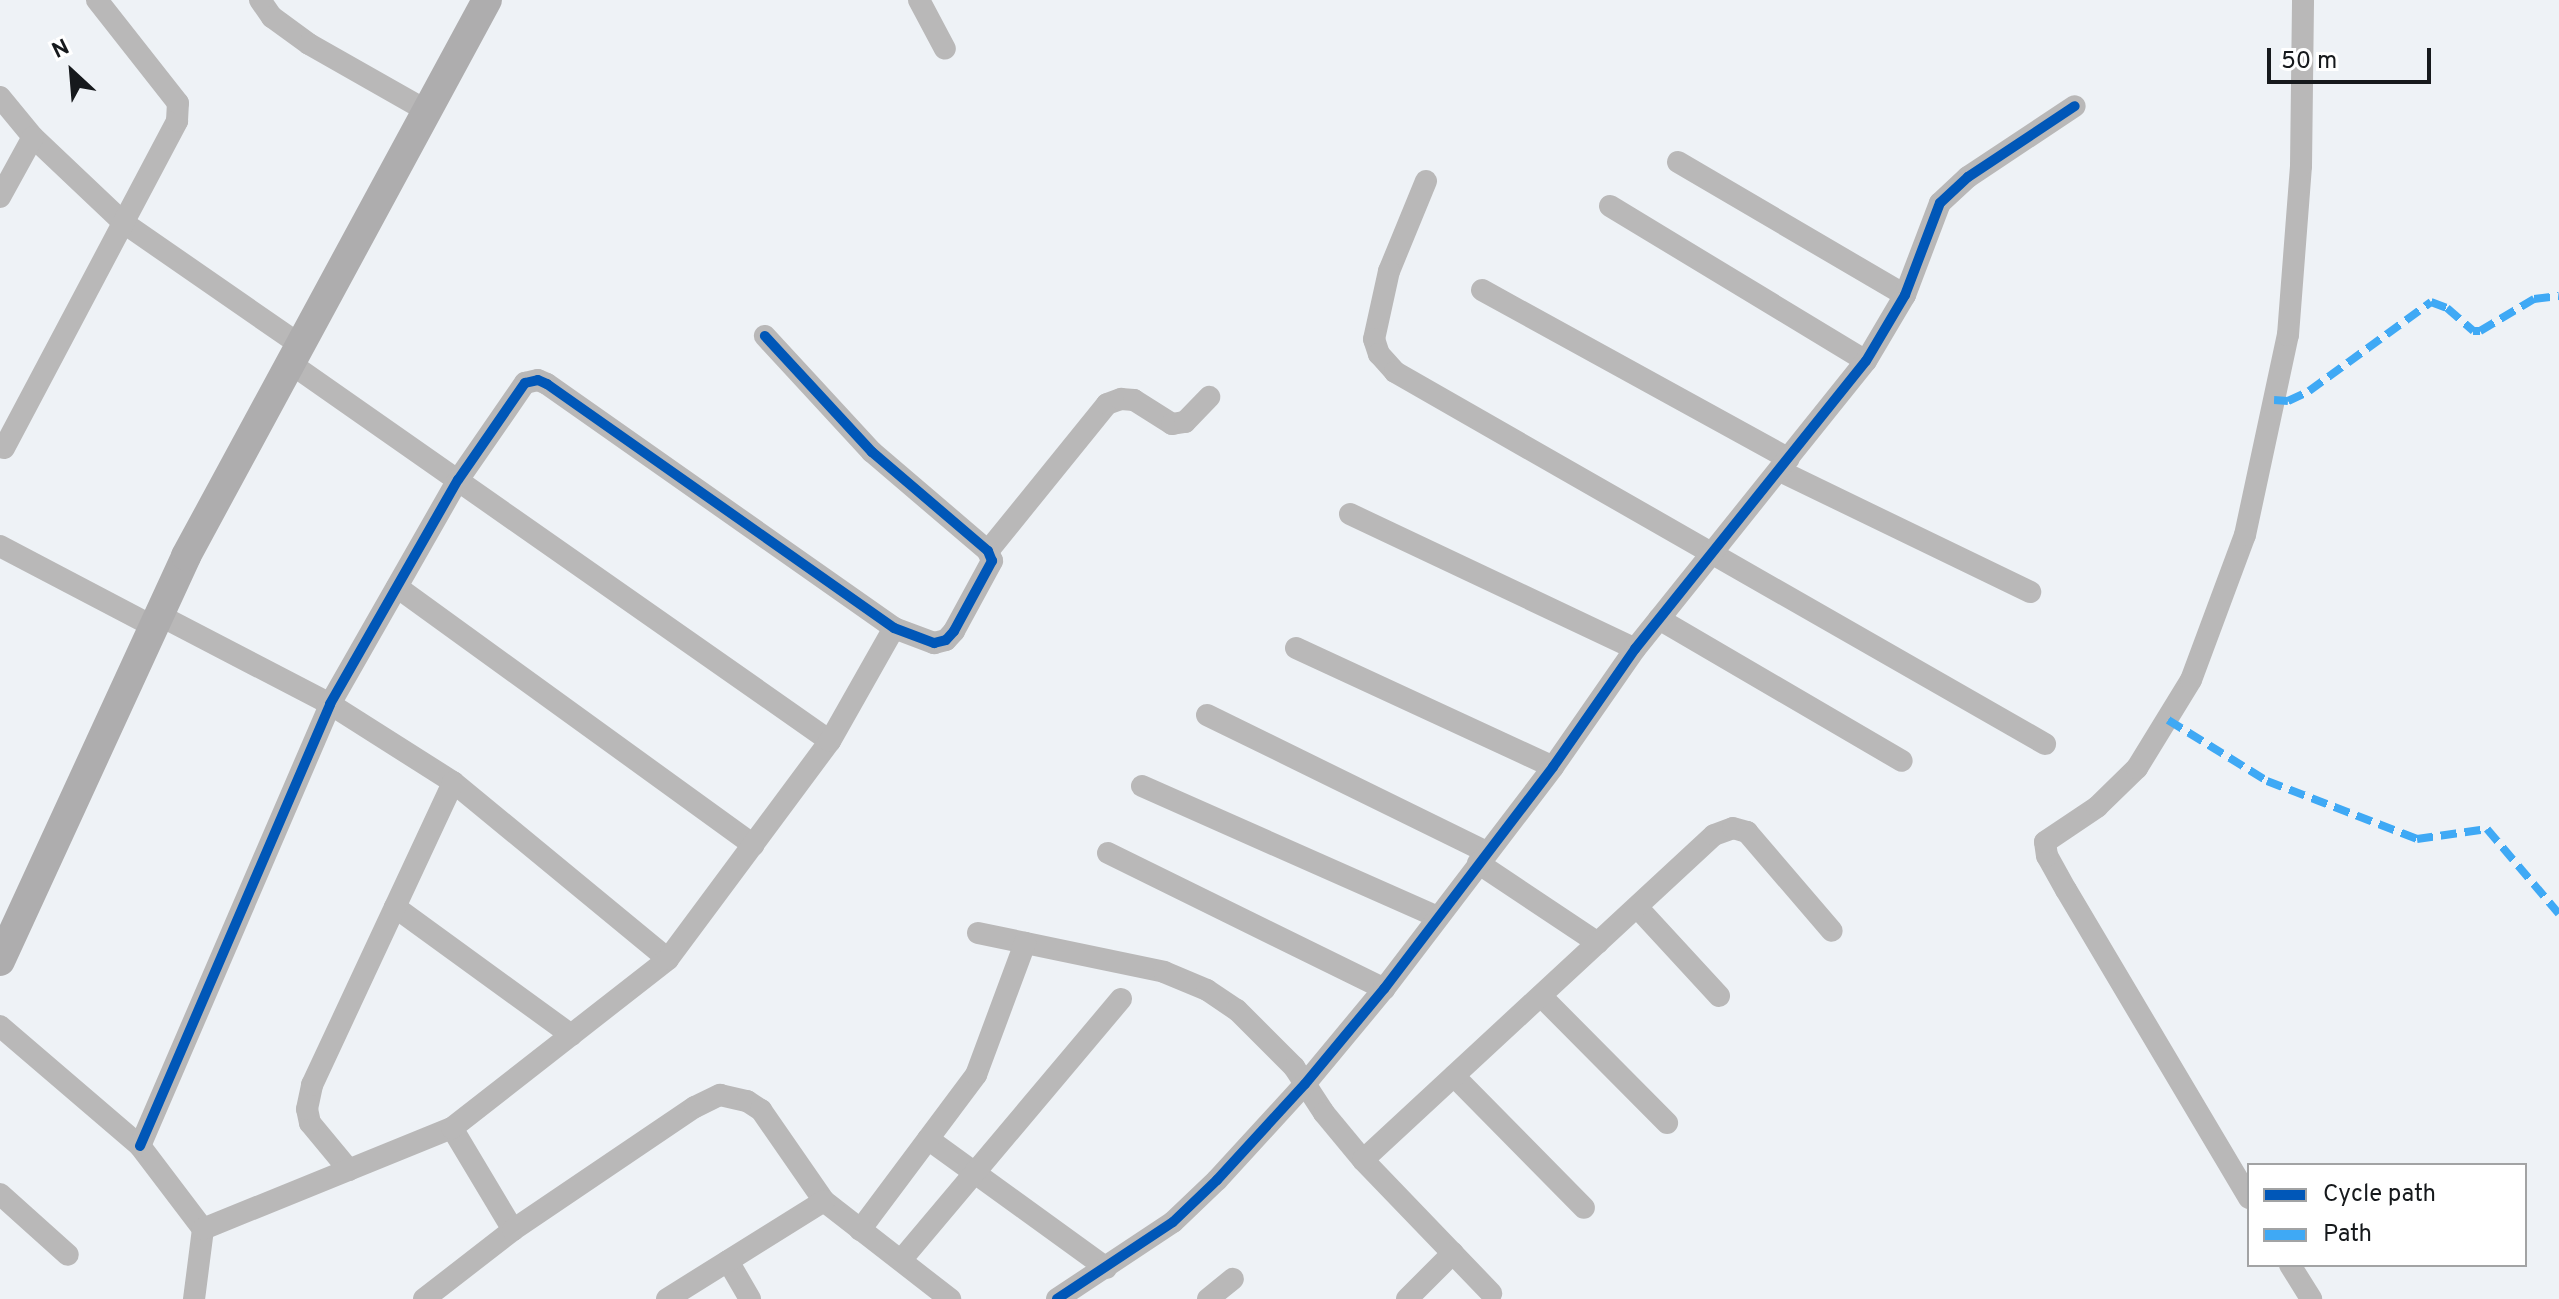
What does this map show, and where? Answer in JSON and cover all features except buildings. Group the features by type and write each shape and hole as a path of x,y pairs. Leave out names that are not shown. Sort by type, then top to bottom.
{"main road":[{"path":"0,961 201,529 487,0"}],"street":[{"path":"4,448 177,121 178,103 97,0"},
{"path":"260,0 272,17 309,44 427,111"},
{"path":"919,0 945,49"},
{"path":"2247,1195 2066,890 2047,856 2045,842 2097,807 2137,768 2191,680 2245,535 2288,335 2301,166 2303,0"},
{"path":"0,97 33,137 124,223 458,480 830,741"},
{"path":"1057,1299 1173,1222 1217,1180 1305,1084 1384,989 1436,916 1553,767 1635,649 1866,361 1905,295 1940,203 1968,177 2075,106"},
{"path":"0,197 33,137"},
{"path":"1678,162 1905,295"},
{"path":"1426,181 1389,271 1374,339 1379,354 1395,372 1713,551 2045,744"},
{"path":"1610,206 1866,361"},
{"path":"1482,290 1784,465 2030,592"},
{"path":"140,1146 330,704 458,480 518,389 538,380 894,628 934,643 946,640 992,561 988,551 872,452 765,336"},
{"path":"988,551 1107,404 1121,399 1134,400 1172,424 1185,422 1209,397"},
{"path":"1350,514 1635,649"},
{"path":"0,546 330,704 453,782 668,959"},
{"path":"397,587 753,845"},
{"path":"1659,619 1902,761"},
{"path":"203,1229 452,1128 668,959 830,741 894,628"},
{"path":"1296,648 1553,767"},
{"path":"1207,715 1483,857 1598,943"},
{"path":"349,1170 317,1136 307,1109 312,1085 453,782"},
{"path":"1142,786 1436,916"},
{"path":"1363,1160 1714,835 1733,828 1747,832 1832,931"},
{"path":"1108,853 1384,989"},
{"path":"395,907 571,1035"},
{"path":"1637,907 1719,996"},
{"path":"978,933 1164,972 1207,990 1237,1010 1271,1041 1363,1160 1491,1293"},
{"path":"860,1230 976,1075 1025,943"},
{"path":"1541,996 1667,1123"},
{"path":"902,1259 1121,999"},
{"path":"0,1026 140,1146 203,1229 194,1299"},
{"path":"1454,1076 1584,1208"},
{"path":"424,1299 513,1230 695,1107 720,1095 747,1101 761,1110 824,1201 950,1299"},
{"path":"452,1128 513,1230"},
{"path":"928,1139 1106,1268"},
{"path":"0,1194 68,1255"},
{"path":"667,1299 824,1201"},
{"path":"1407,1299 1453,1253"},
{"path":"728,1261 750,1299"},
{"path":"2291,1267 2311,1299"},
{"path":"1208,1299 1233,1279"}],"marked path":[{"path":"2274,400 2288,401 2309,391 2431,302 2447,308 2473,331 2480,331 2534,299 2559,296"},
{"path":"2168,720 2267,781 2417,839 2487,829 2559,914"}],"cycle path":[{"path":"1057,1299 1173,1222 1217,1180 1305,1084 1384,989 1553,767 1635,649 1866,361 1905,295 1940,203 1968,177 2075,106"},
{"path":"140,1146 330,704 458,480 525,383 538,380 547,384 894,628 934,643 946,640 954,631 992,561 988,551 872,452 765,336"}]}
